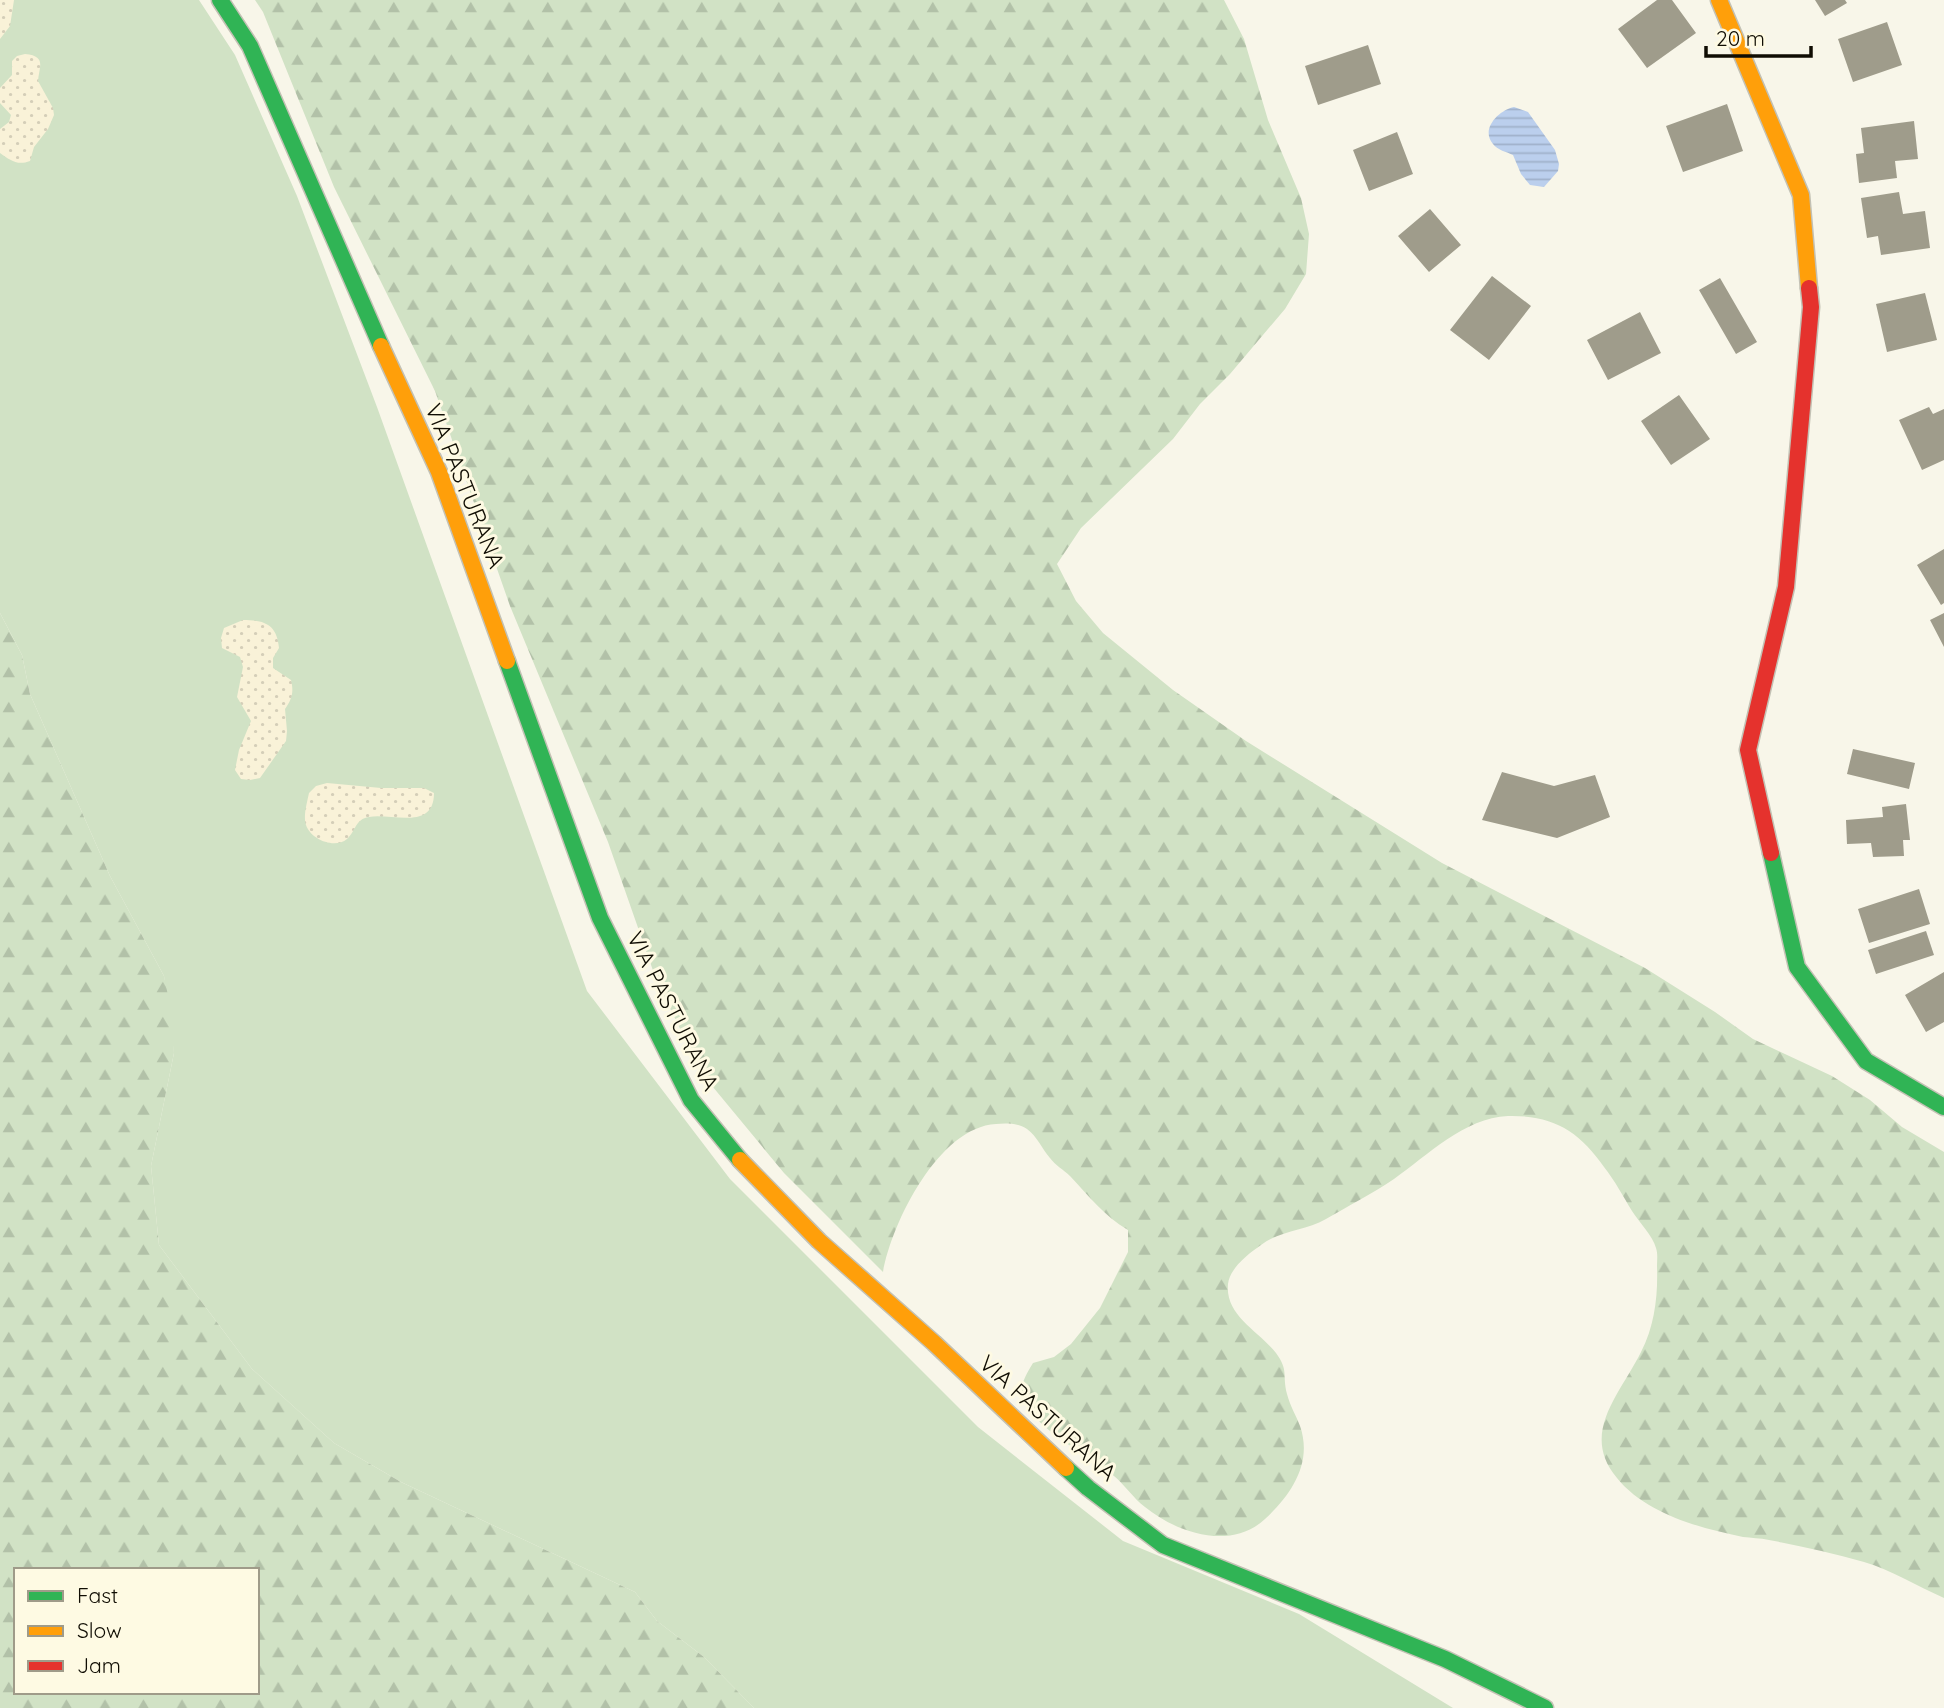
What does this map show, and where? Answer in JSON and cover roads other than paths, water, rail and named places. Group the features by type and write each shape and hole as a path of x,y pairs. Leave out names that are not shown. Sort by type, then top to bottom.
{"street":[{"name":"VIA PASTURANA","path":"220,0 250,46 343,262 439,472 600,918 691,1100 742,1162 819,1241 934,1343 1088,1488 1163,1545 1445,1659 1545,1708"},
{"path":"1719,0 1801,195 1811,307 1786,587 1748,750 1797,967 1866,1061 1944,1107"}],"water":[{"path":"1514,107 1528,112 1555,150 1558,171 1544,187 1530,185 1521,174 1513,155 1497,148 1490,138 1493,121"}]}
